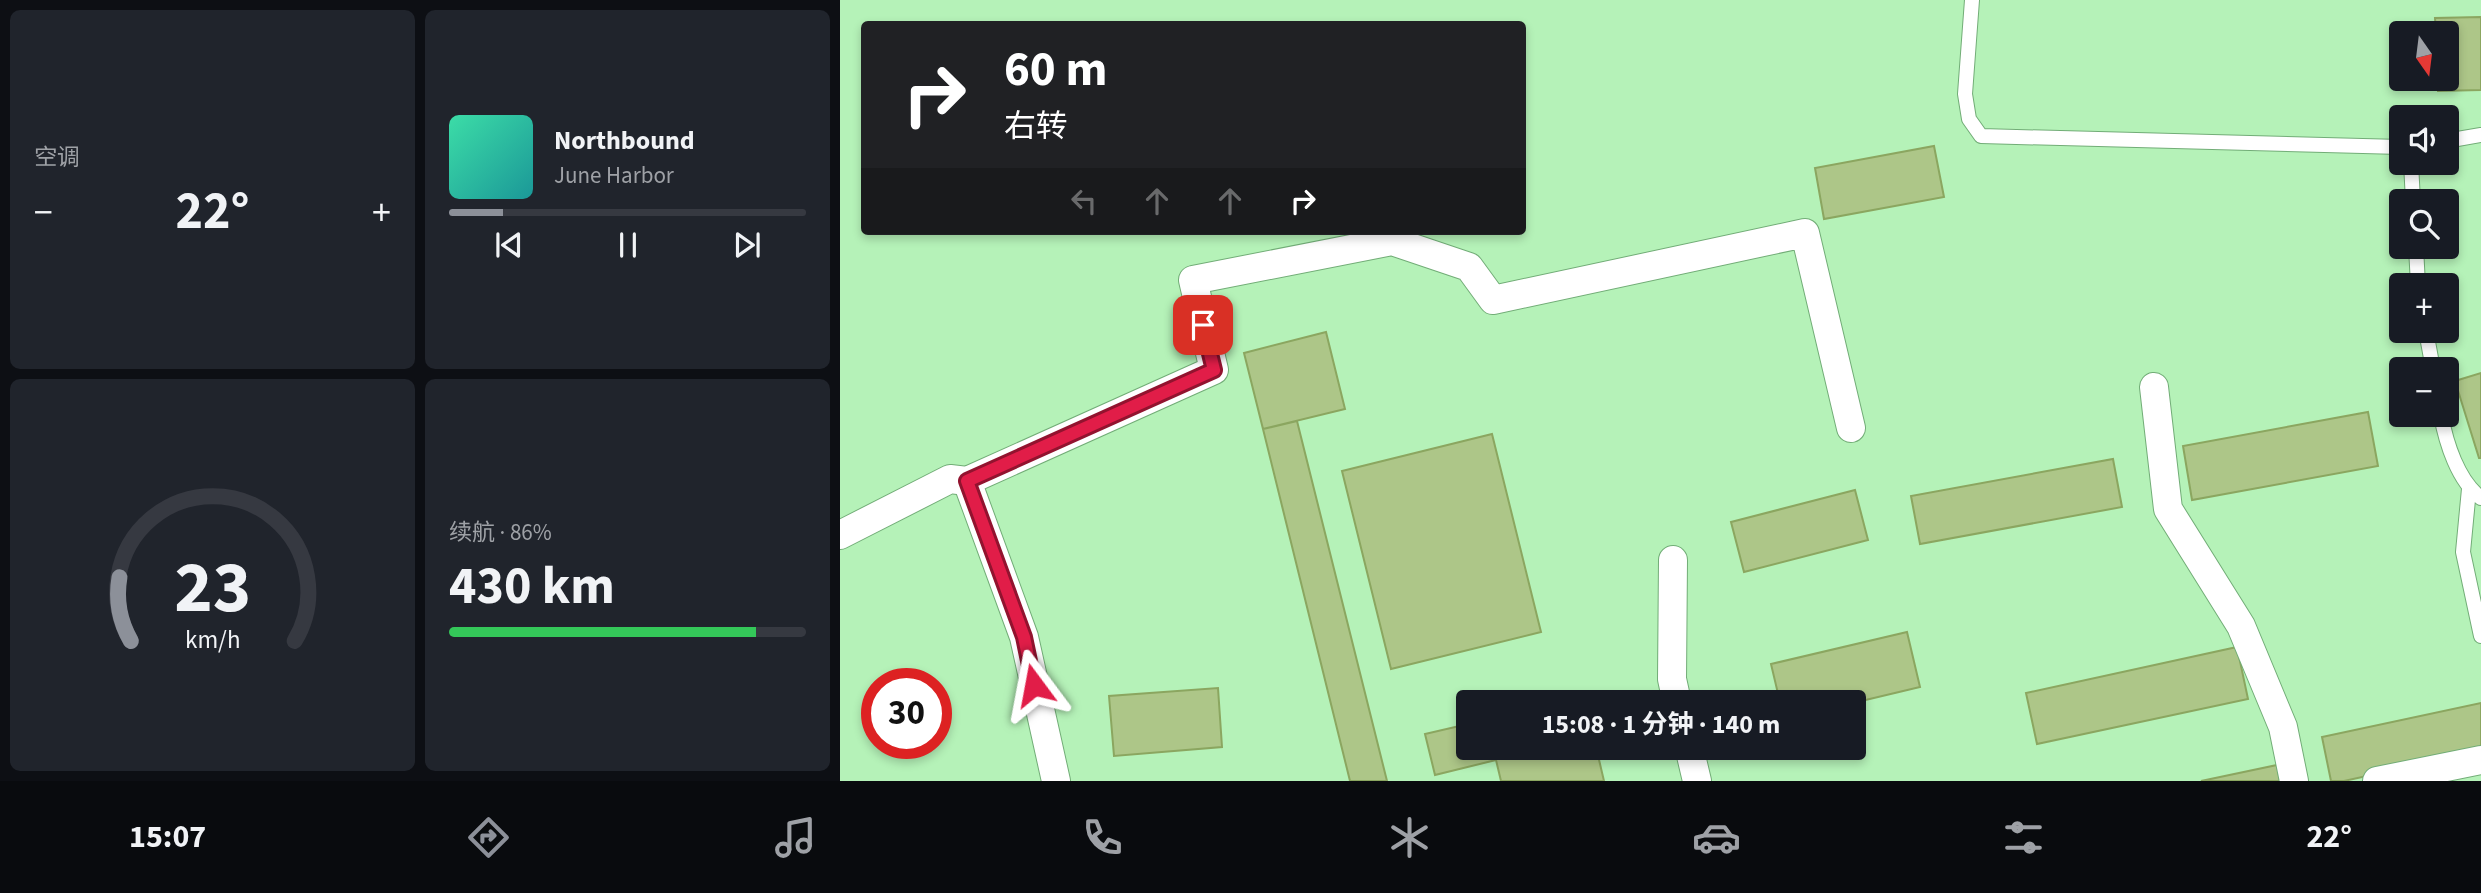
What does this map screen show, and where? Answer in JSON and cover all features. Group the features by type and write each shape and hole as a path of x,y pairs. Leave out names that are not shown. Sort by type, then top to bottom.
{"street":[{"path":"840,535 950,479 967,481 1214,370 1193,280 1392,241 1469,267 1493,300 1805,233 1851,428"},
{"path":"2154,387 2168,509 2241,626 2283,727 2294,781"},
{"path":"967,481 1024,637 1056,781"},
{"path":"1672,560 1672,679 1674,690"},
{"path":"1692,760 1697,781"},
{"path":"2377,781 2481,760"}],"lane":[{"path":"1972,0 1965,94 1969,119 1981,136 2389,147"},
{"path":"2459,139 2481,135"},
{"path":"2443,427 2445,436 2475,493 2463,551 2481,636"}],"building":[{"path":"2481,17 2481,90 2459,91 2459,21 2435,21 2435,18"},
{"path":"1934,146 1944,197 1824,219 1815,168"},
{"path":"1326,332 1345,409 1263,429 1244,353"},
{"path":"2481,373 2481,458 2459,394 2459,380"},
{"path":"2368,412 2378,466 2192,500 2183,446"},
{"path":"1297,421 1387,781 1350,781 1263,429"},
{"path":"1492,434 1541,632 1391,669 1342,471"},
{"path":"2113,459 2122,507 1920,544 1911,496"},
{"path":"1855,490 1868,540 1744,572 1731,522"},
{"path":"1907,632 1920,687 1866,700 1866,690 1777,690 1771,664"},
{"path":"2237,647 2248,699 2037,744 2026,693"},
{"path":"1218,688 1222,747 1114,756 1109,696"},
{"path":"2481,703 2481,751 2344,781 2331,781 2322,737"},
{"path":"1456,727 1456,760 1496,760 1435,775 1425,734"},
{"path":"1496,760 1599,760 1604,781 1501,781"},
{"path":"2277,765 2280,781 2201,781"}],"route":[{"path":"1034,685 1024,637 967,481 1214,370 1203,325"}]}
